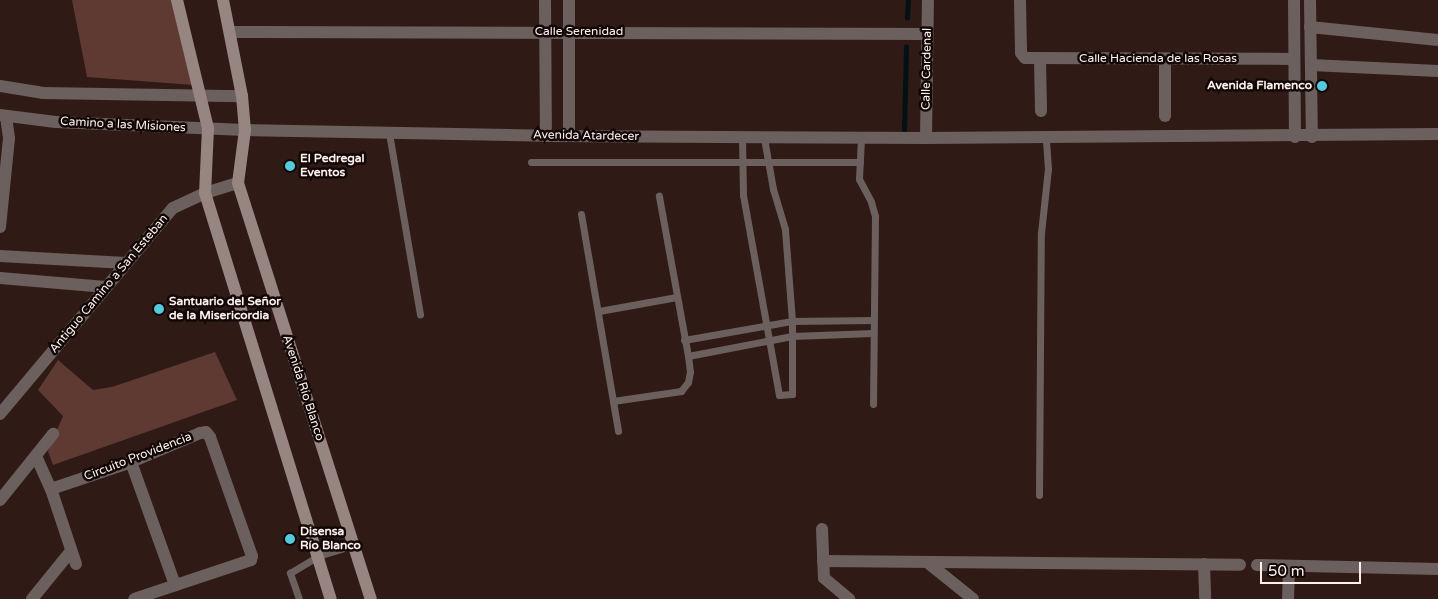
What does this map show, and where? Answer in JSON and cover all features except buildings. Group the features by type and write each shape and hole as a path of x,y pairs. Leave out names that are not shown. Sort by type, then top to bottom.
{"street":[{"path":"177,0 208,128 205,193 331,599"},
{"name":"Avenida Río Blanco","path":"223,0 242,96 246,130 238,183 352,545 371,599"},
{"path":"545,0 546,136"},
{"path":"568,0 569,136"},
{"name":"Calle Cardenal","path":"926,138 928,0"},
{"name":"Calle Hacienda de las Rosas","path":"1020,0 1022,56 1040,58 1294,59"},
{"path":"1294,0 1295,137"},
{"path":"1310,0 1312,137"},
{"path":"1310,27 1438,40"},
{"name":"Calle Serenidad","path":"230,32 928,34"},
{"path":"1040,58 1041,111"},
{"path":"1165,59 1165,116"},
{"path":"1311,65 1438,71"},
{"path":"0,86 43,93 242,96"},
{"path":"0,227 9,138 3,116"},
{"name":"Camino a las Misiones","path":"3,116 56,122 246,130"},
{"name":"Avenida Atardecer","path":"246,130 546,136 926,138"},
{"path":"926,138 1312,137 1438,134"},
{"name":"Antiguo Camino a San Esteban","path":"0,414 173,208 205,193 238,183"},
{"path":"0,256 126,264"},
{"path":"0,278 106,287"},
{"name":"Circuito Providencia","path":"51,489 131,462 200,433 206,432 210,437 252,556 251,560 134,599"},
{"path":"0,500 54,434"},
{"path":"36,456 51,489 76,564"},
{"path":"131,462 175,585"},
{"path":"822,529 824,578 850,599"},
{"path":"32,599 71,552"},
{"path":"823,561 1240,565"},
{"path":"928,562 973,599"},
{"path":"1204,564 1205,599"},
{"path":"1257,565 1438,569"},
{"path":"1288,599 1289,566"}],"lane":[{"path":"389,133 420,314"},
{"path":"742,137 743,195 768,339 779,395 792,394 792,321 785,229 773,189 764,138"},
{"path":"861,138 859,179 872,202 875,216 873,404"},
{"path":"1039,495 1042,233 1048,169 1046,138"},
{"path":"531,162 860,162"},
{"path":"613,401 681,391 688,382 690,372 688,356 659,196"},
{"path":"581,214 618,431"},
{"path":"599,311 677,297"},
{"path":"684,340 766,324 792,321 873,320"},
{"path":"688,356 768,339 792,336 873,333"},
{"path":"299,599 290,573 318,556 352,545"}],"shaded area":[{"path":"72,0 174,0 193,85 87,77"},
{"path":"215,352 237,400 53,465 48,451 63,416 38,390 58,360 93,390 112,387"}],"waterway":[{"path":"907,18 908,0"},
{"path":"904,130 906,47"}],"place":[{"name":"Avenida Flamenco","path":"1322,86"},
{"name":"El Pedregal Eventos","path":"290,166"},
{"name":"Santuario del Señor de la Misericordia","path":"159,309"},
{"name":"Disensa Río Blanco","path":"290,539"}]}
